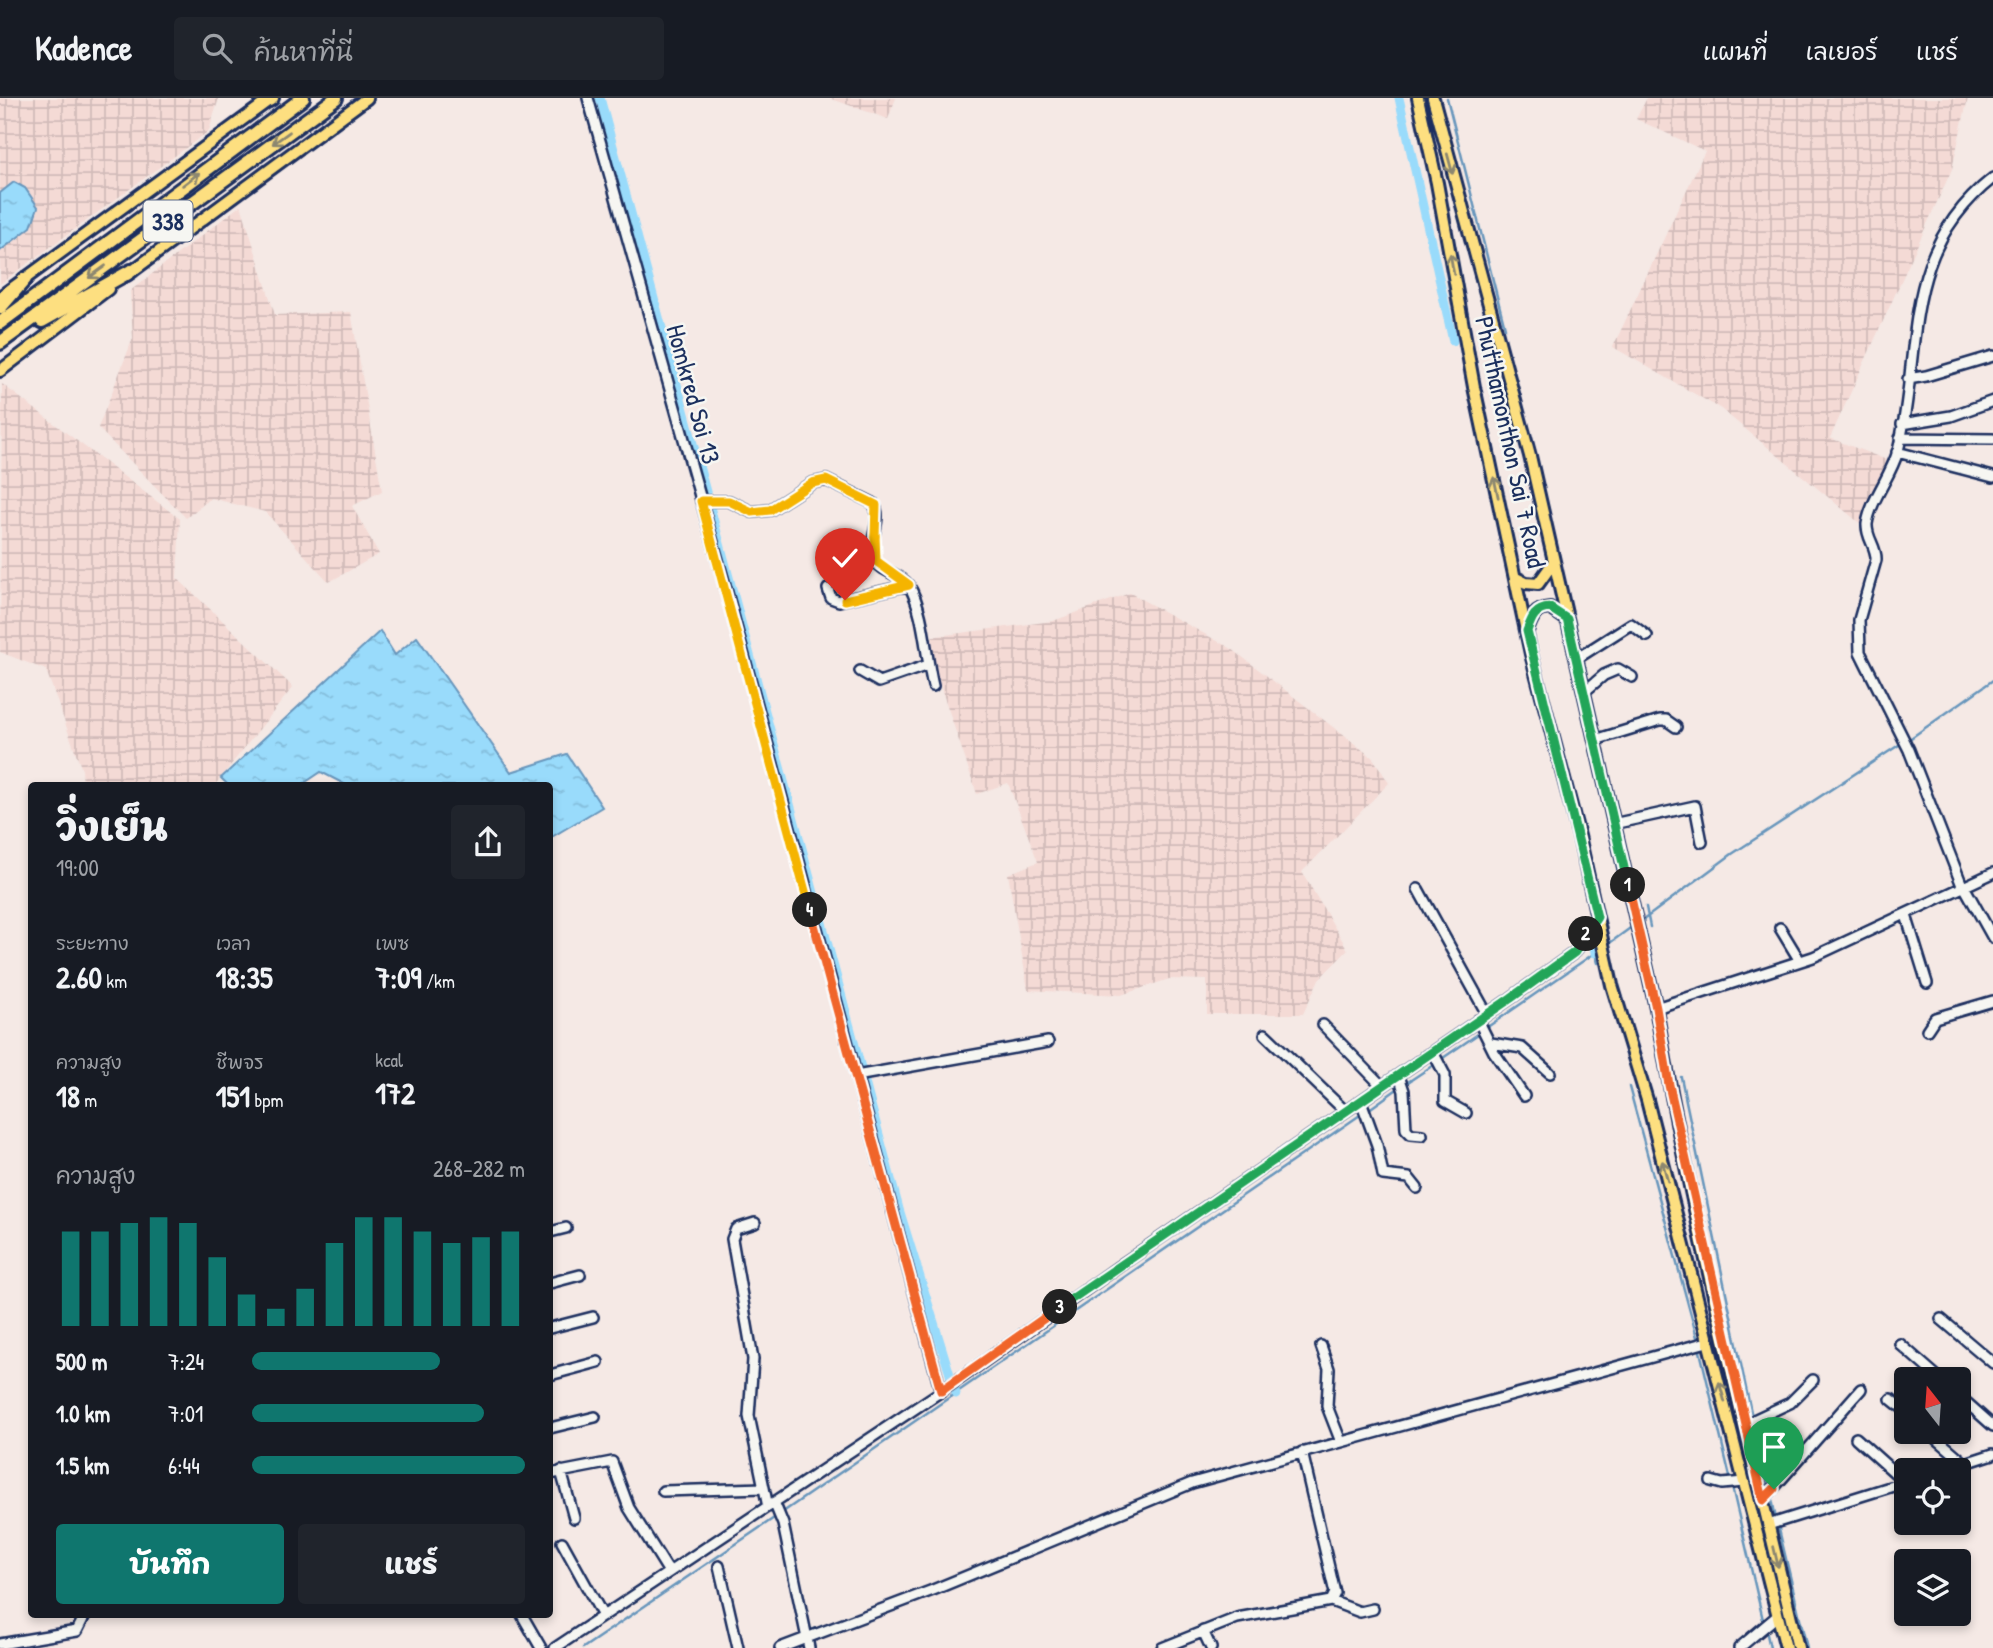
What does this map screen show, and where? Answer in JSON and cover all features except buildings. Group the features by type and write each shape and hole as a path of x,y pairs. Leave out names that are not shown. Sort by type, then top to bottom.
{"highway":[{"name":"338","path":"0,323 303,98"},
{"name":"338","path":"0,344 336,98"},
{"path":"0,344 131,271"},
{"path":"0,308 25,279"}],"main road":[{"path":"0,370 367,98"},
{"name":"Phutthamonthon Sai 7 Road","path":"1418,98 1437,183 1474,387 1527,631 1606,959 1647,1100 1702,1344 1740,1482 1769,1623 1786,1648"},
{"name":"Phutthamonthon Sai 7 Road","path":"1433,98 1530,456 1656,1008 1669,1085 1746,1423 1767,1496 1770,1524 1798,1648"},
{"path":"0,297 271,99"},
{"path":"1516,578 1526,583 1538,583 1553,564"},
{"path":"1527,631 1532,616 1540,609 1550,608 1567,619"}],"street":[{"name":"Homkred Soi 13","path":"589,98 707,501 945,1389"},
{"path":"1993,178 1959,208 1934,250 1916,319 1897,452 1868,520 1867,532 1877,552 1858,635 1860,652 1902,733 1964,888 1993,938"},
{"path":"1908,379 1993,356"},
{"path":"1902,424 1951,416 1993,401"},
{"path":"1900,438 1993,439"},
{"path":"1897,452 1993,477"},
{"path":"707,501 729,501 752,512 770,510 812,483 831,481 876,505 876,561 909,585 933,687"},
{"path":"828,589 831,598 839,601 909,585"},
{"path":"1576,659 1631,624 1647,636"},
{"path":"860,671 879,682 928,665"},
{"path":"1584,692 1618,669 1632,677"},
{"path":"1595,740 1660,720 1666,720 1676,727"},
{"path":"1613,824 1695,806 1702,842"},
{"path":"1656,1008 1800,961 1906,915 1993,873"},
{"path":"1418,889 1488,1014"},
{"path":"1906,915 1927,983"},
{"path":"555,1648 773,1506 1345,1111 1364,1108 1382,1087 1402,1083 1435,1054 1575,952 1597,917"},
{"path":"1780,928 1800,961"},
{"path":"1927,1030 1935,1018 1993,1000"},
{"path":"1480,1023 1524,1096"},
{"path":"1323,1025 1382,1087"},
{"path":"1265,1034 1345,1111"},
{"path":"1490,1039 1522,1048 1550,1073"},
{"path":"863,1075 1048,1042"},
{"path":"1435,1054 1442,1067 1445,1101 1466,1113"},
{"path":"1402,1083 1406,1129 1411,1134 1422,1135"},
{"path":"1364,1108 1383,1175 1409,1178 1417,1188"},
{"path":"755,1223 736,1228 732,1239 753,1359 749,1416 764,1488 783,1524 809,1648"},
{"path":"553,1231 566,1227"},
{"path":"553,1282 580,1275"},
{"path":"553,1327 593,1317"},
{"path":"1941,1319 1993,1363"},
{"path":"780,1648 933,1590 1157,1495 1302,1452 1702,1344"},
{"path":"1900,1344 1926,1367"},
{"path":"1321,1346 1329,1369 1327,1406 1341,1442"},
{"path":"553,1374 598,1362"},
{"path":"1746,1423 1790,1403 1813,1380"},
{"path":"1767,1496 1861,1389"},
{"path":"1971,1407 1993,1426"},
{"path":"553,1427 595,1417"},
{"path":"1856,1438 1894,1472"},
{"path":"1943,1444 1959,1458"},
{"path":"1302,1452 1335,1592 1331,1601"},
{"path":"1971,1461 1993,1454"},
{"path":"553,1473 612,1462 629,1507 668,1572"},
{"path":"561,1471 574,1518"},
{"path":"1711,1481 1722,1484 1740,1482"},
{"path":"1770,1524 1894,1486"},
{"path":"663,1491 764,1488"},
{"path":"562,1542 603,1616"},
{"path":"719,1566 738,1648"},
{"path":"1162,1648 1237,1618 1331,1601 1360,1612 1373,1609"},
{"path":"0,1644 77,1631 84,1618"},
{"path":"524,1618 541,1648"},
{"path":"1740,1648 1769,1623"},
{"path":"1203,1632 1211,1648"}],"shaded area":[{"path":"0,98 219,98 209,131 0,284"},
{"path":"829,98 896,98 888,119"},
{"path":"1647,98 1968,98 1952,169 1830,438 1892,462 1862,525 1721,409 1613,347 1705,151 1636,119"},
{"path":"241,205 275,315 351,312 382,491 352,506 379,554 329,582 265,512 211,498 186,518 98,428 133,338 130,291"},
{"path":"2,384 180,519 177,578 293,687 217,782 83,782 82,770 46,670 0,652"},
{"path":"1130,593 1232,649 1373,758 1389,783 1302,872 1348,950 1319,979 1303,1014 1207,1014 1207,980 1169,979 1121,995 1028,990 1008,874 1038,862 1008,783 977,794 937,676 930,637 1053,621"}],"water":[{"path":"14,182 25,188 38,207 31,227 0,251 0,193"},
{"path":"380,631 395,655 417,637 511,772 567,754 602,807 553,836 553,782 340,782 321,772 306,782 225,782 221,778"}],"waterway":[{"path":"600,98 899,1209 956,1394"},
{"path":"1399,98 1453,341"},
{"path":"1447,98 1505,328"},
{"path":"1908,740 1993,680"},
{"path":"1639,923 1732,854 1902,743"},
{"path":"1646,907 1650,927"},
{"path":"1607,945 1633,926"},
{"path":"1594,944 1595,953"},
{"path":"1486,1028 1602,948"},
{"path":"1595,953 1598,963"},
{"path":"1440,1060 1481,1032"},
{"path":"1405,1084 1435,1064"},
{"path":"1681,1077 1752,1417"},
{"path":"1368,1110 1400,1087"},
{"path":"1629,1087 1698,1341"},
{"path":"783,1512 1363,1113"},
{"path":"1699,1347 1731,1481"},
{"path":"1754,1423 1769,1488"},
{"path":"1732,1487 1764,1624"},
{"path":"1771,1494 1776,1519"},
{"path":"583,1648 777,1516"},
{"path":"1778,1525 1807,1648"},
{"path":"1766,1630 1770,1648"}],"route":[{"path":"845,600 909,585 876,561 877,510 876,505 866,498 831,481 819,480 770,510 752,512 729,501 701,501 814,929 941,1391 1575,952 1597,917 1527,631 1532,616 1540,609 1550,608 1559,611 1567,619 1656,1008 1669,1085 1763,1500 1774,1489"}]}
